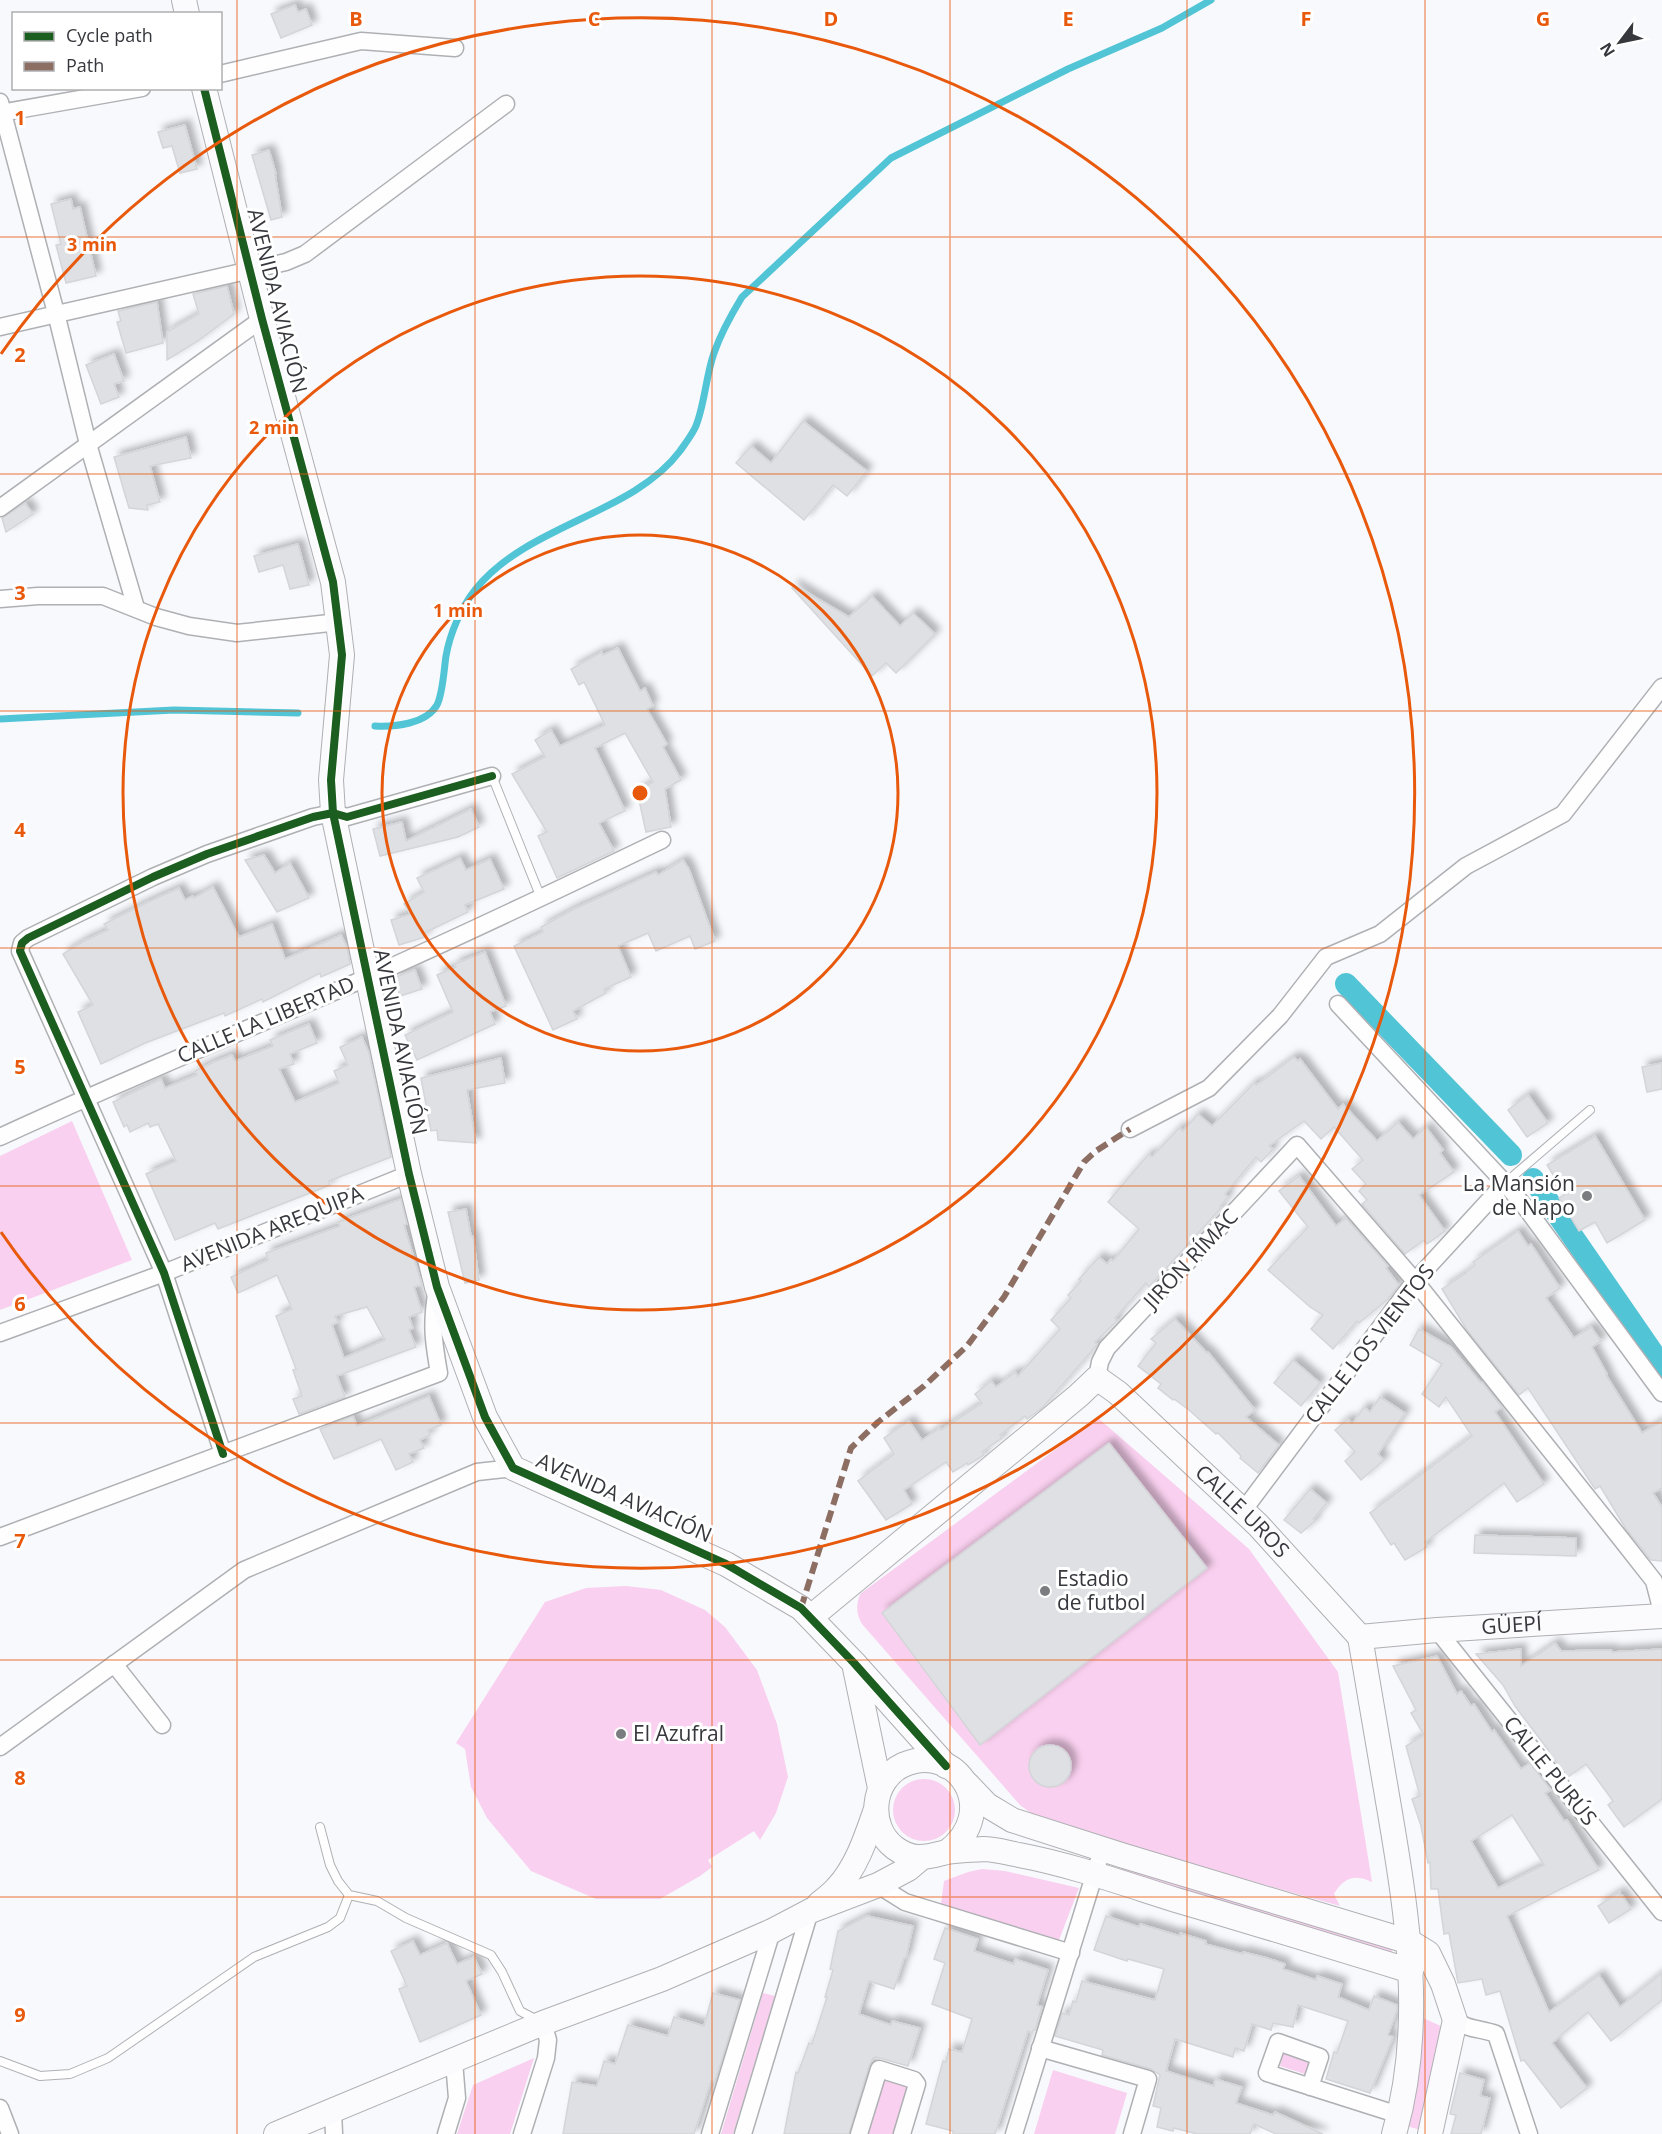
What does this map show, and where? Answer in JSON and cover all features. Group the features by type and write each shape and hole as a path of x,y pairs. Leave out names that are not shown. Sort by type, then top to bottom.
{"street":[{"path":"222,74 361,41 455,48"},
{"path":"129,90 1,109 88,444 136,608"},
{"name":"AVENIDA AVIACIÓN","path":"205,90 262,319 333,582 342,655 331,780 333,813 409,1174 437,1287 485,1417 513,1468 726,1564 801,1608 854,1663 946,1766"},
{"path":"0,327 286,262 305,254 506,104"},
{"path":"0,508 262,319"},
{"path":"0,599 38,596 103,596 189,626 237,633 339,622"},
{"path":"1130,1129 1209,1088 1280,1016 1326,957 1380,934 1466,866 1563,814 1662,687"},
{"path":"223,1454 164,1273 20,951 22,943 28,938 164,873 218,850 313,817 333,813 347,817 492,776"},
{"name":"CALLE LA LIBERTAD","path":"0,1137 86,1097 368,977 663,840"},
{"path":"1338,1004 1505,1183 1662,1393"},
{"name":"JIRÓN RÍMAC","path":"1097,1378 1100,1362 1107,1348 1297,1145 1415,1281"},
{"name":"AVENIDA AREQUIPA","path":"0,1334 164,1273 409,1174"},
{"name":"CALLE LOS VIENTOS","path":"1243,1511 1415,1281 1505,1183"},
{"path":"1415,1281 1654,1581 1662,1612"},
{"path":"0,1538 439,1373 432,1333 437,1287"},
{"path":"811,1617 1097,1378"},
{"name":"CALLE UROS","path":"1097,1378 1118,1393 1243,1511 1360,1637"},
{"path":"0,1747 244,1570 477,1472 513,1468"},
{"name":"GÜEPÍ","path":"1360,1637 1662,1616"},
{"name":"CALLE PURÚS","path":"1437,1630 1662,1912"},
{"path":"1310,2087 1320,2057 1278,2043 1267,2073 1310,2087 1396,2124 1406,2076 1412,2002 1410,1941 1360,1637"},
{"path":"743,2134 810,1911 837,1888 853,1865 875,1812 880,1788 854,1663"},
{"path":"114,1664 162,1725"},
{"path":"880,1788 889,1775 902,1766 916,1761 932,1761 946,1766 957,1774 987,1805 1012,1820 1102,1850 1410,1941 1428,1953 1443,1984 1455,2020 1430,2134"},
{"path":"875,1812 879,1826 895,1848 907,1855 921,1858 935,1857 960,1843 968,1830 973,1815 972,1800 967,1784"},
{"path":"947,1852 986,1849 1021,1855 1095,1875 1411,1971"},
{"path":"1014,2134 1102,1850"},
{"path":"276,2134 333,2122 453,2061 543,2023 663,1979 772,1931 810,1911 878,1886 908,1869 921,1858"},
{"path":"878,1886 905,1902 1071,1953"},
{"path":"1372,1931 1390,1921 1396,1912 1403,1888"},
{"path":"710,2134 772,1931"},
{"path":"1412,2002 1455,2020 1464,2027 1482,2029 1496,2034 1529,2134"},
{"path":"522,2134 546,2058 548,2040 543,2023"},
{"path":"1040,2048 1148,2079 1132,2134"},
{"path":"446,2134 457,2098 453,2061"},
{"path":"859,2134 879,2068 914,2080 917,2084 902,2134"},
{"path":"0,2108 10,2134"}],"lane":[{"path":"492,776 541,898"},
{"path":"1505,1183 1590,1110"},
{"path":"320,1827 330,1865 338,1881 349,1895 377,1901 406,1918 490,1955 502,1972 520,2011 543,2023"},
{"path":"0,2061 40,2076 70,2074 108,2058 254,1957 328,1927 340,1918 349,1895"}],"shaded area":[{"path":"72,1121 132,1260 0,1310 0,1156"},
{"path":"1098,1418 1249,1549 1338,1672 1372,1882 1355,1878 1342,1884 1334,1894 1340,1906 1043,1822 1020,1805 860,1620 857,1609 860,1594"},
{"name":"El Azufral","path":"626,1586 661,1590 705,1610 725,1627 757,1670 777,1724 788,1777 776,1813 760,1840 754,1831 708,1860 712,1867 700,1876 660,1899 596,1899 531,1871 487,1818 471,1787 465,1749 456,1743 545,1602 586,1588"},
{"path":"924,1779 941,1784 946,1788 950,1793 955,1810 950,1827 946,1832 941,1836 924,1841 907,1836 902,1832 898,1827 893,1810 898,1793 902,1788 907,1784"},
{"path":"1122,1867 1393,1948 1390,1956 1120,1876"},
{"path":"982,1869 1005,1871 1079,1888 1059,1940 941,1904 944,1881"},
{"path":"763,1993 775,1996 733,2134 721,2134"},
{"path":"1423,2018 1443,2027 1421,2130 1406,2126"},
{"path":"1284,2051 1313,2061 1308,2075 1280,2066"},
{"path":"534,2058 510,2134 457,2134 473,2085"},
{"path":"1053,2070 1127,2093 1115,2134 1034,2134"},
{"path":"883,2076 907,2086 909,2091 896,2134 866,2134"}],"building":[{"path":"295,5 298,12 306,9 312,25 281,38 271,14"},
{"path":"185,125 197,169 180,173 172,146 163,148 158,132"},
{"path":"269,150 276,174 282,217 271,220 252,155"},
{"path":"71,199 73,209 80,207 96,276 66,283 56,245 61,244 51,204"},
{"path":"227,286 234,314 198,341 167,360 167,332 199,314 193,294"},
{"path":"157,302 163,343 126,353 117,322 121,321 118,311"},
{"path":"114,354 124,381 114,384 119,397 101,404 86,365"},
{"path":"803,421 867,471 847,496 833,485 804,520 736,463 751,446 771,463"},
{"path":"186,437 191,458 150,466 160,502 147,505 148,510 129,508 114,457"},
{"path":"25,503 33,514 6,532 2,518"},
{"path":"298,544 309,585 290,589 283,565 259,572 254,556"},
{"path":"794,585 849,617 872,596 900,626 913,613 935,634 896,673 886,663 872,676 792,588"},
{"path":"618,648 640,691 645,688 653,706 647,709 667,744 663,747 681,780 665,789 671,827 646,832 637,791 653,782 625,733 595,748 625,811 599,823 614,851 557,878 538,836 547,832 512,774 545,757 535,740 551,730 560,746 605,725 584,682 579,685 571,669 602,652 603,655"},
{"path":"471,809 479,827 458,837 380,856 373,829 402,822 406,841"},
{"path":"264,855 275,873 290,863 309,898 277,912 245,860"},
{"path":"460,858 466,870 490,859 504,889 465,905 468,912 424,933 425,937 399,945 391,920 411,914 404,904 424,892 417,878"},
{"path":"683,860 689,869 715,941 695,949 690,936 656,951 648,933 618,946 631,977 604,989 606,993 573,1011 577,1019 553,1030 514,946 543,932 541,927 574,909 656,872 658,875"},
{"path":"213,887 239,937 272,924 285,959 341,935 347,947 350,964 321,977 320,973 263,1002 262,999 225,1016 224,1013 145,1043 101,1064 78,1012 93,1005 63,954 108,930 104,924 179,888 185,900 193,896 194,898"},
{"path":"485,952 506,1006 490,1012 495,1024 417,1060 405,1035 453,1012 437,975 456,967 455,964"},
{"path":"415,970 422,989 400,996 393,978"},
{"path":"309,1024 317,1043 290,1054 294,1064 279,1069 295,1102 339,1083 334,1071 348,1065 340,1047 362,1037 369,1053 391,1157 329,1181 330,1185 218,1229 215,1223 175,1240 146,1174 176,1161 158,1124 150,1127 148,1123 130,1132 127,1125 124,1127 113,1102 161,1079 165,1088 197,1075 195,1071 232,1055 235,1061 273,1046 270,1040"},
{"path":"1294,1057 1298,1061 1300,1059 1338,1109 1343,1104 1377,1141 1398,1122 1413,1139 1426,1127 1443,1150 1440,1153 1454,1172 1419,1195 1445,1231 1427,1244 1424,1240 1405,1254 1362,1204 1367,1200 1359,1191 1366,1184 1352,1169 1363,1160 1334,1127 1321,1139 1304,1121 1269,1146 1273,1149 1261,1162 1256,1157 1225,1194 1228,1197 1220,1206 1221,1208 1149,1287 1146,1283 1115,1318 1117,1321 1095,1342 1097,1345 1043,1407 1027,1419 1025,1416 1000,1435 1002,1438 982,1452 984,1455 968,1465 967,1463 953,1472 946,1462 904,1490 912,1504 886,1520 858,1481 894,1454 884,1438 909,1421 922,1440 982,1403 975,1394 991,1381 996,1387 1015,1372 1018,1376 1060,1329 1051,1320 1071,1298 1068,1295 1081,1281 1079,1279 1099,1257 1107,1264 1111,1259 1113,1261 1139,1229 1108,1202 1135,1170 1149,1154 1152,1157 1179,1128 1183,1131 1198,1114 1212,1126 1254,1083 1256,1085"},
{"path":"501,1058 505,1083 467,1090 476,1143 438,1140 437,1130 431,1131 421,1078"},
{"path":"1662,1063 1662,1089 1647,1092 1642,1067"},
{"path":"1528,1095 1548,1123 1527,1137 1508,1110"},
{"path":"1595,1136 1645,1220 1607,1243 1595,1222 1579,1231 1559,1198 1565,1194 1547,1165"},
{"path":"1299,1176 1336,1226 1346,1218 1388,1266 1386,1268 1399,1285 1388,1299 1359,1323 1357,1321 1333,1349 1311,1329 1323,1315 1310,1307 1268,1270 1308,1227 1279,1191"},
{"path":"401,1199 407,1224 404,1225 422,1285 414,1287 422,1312 409,1317 413,1328 409,1330 416,1347 337,1376 345,1397 299,1414 293,1399 302,1396 293,1370 296,1369 276,1316 292,1309 277,1275 238,1293 231,1277 268,1260 266,1253 340,1226 338,1222","holes":["367,1307 385,1340 344,1358 332,1325 338,1322 335,1316"]},
{"path":"466,1209 471,1236 473,1236 479,1280 465,1283 448,1212"},
{"path":"1518,1231 1528,1246 1531,1244 1560,1288 1546,1298 1574,1338 1591,1327 1601,1341 1592,1347 1606,1375 1642,1433 1662,1421 1662,1488 1653,1493 1662,1507 1662,1561 1651,1560 1626,1529 1600,1486 1595,1489 1528,1388 1519,1395 1467,1330 1442,1289 1466,1273 1475,1265 1473,1262"},
{"path":"1175,1319 1208,1352 1255,1410 1246,1417 1279,1445 1258,1473 1240,1458 1241,1456 1218,1433 1216,1434 1189,1410 1158,1388 1161,1384 1138,1366 1156,1343 1151,1339"},
{"path":"1419,1329 1451,1347 1482,1382 1502,1407 1495,1412 1544,1484 1517,1502 1504,1483 1425,1542 1427,1547 1405,1560 1394,1543 1391,1545 1370,1513 1472,1436 1446,1397 1439,1407 1422,1394 1442,1364 1410,1345"},
{"path":"1293,1360 1320,1383 1301,1406 1274,1383"},
{"path":"429,1396 441,1425 428,1430 430,1435 420,1440 424,1448 409,1454 413,1462 396,1470 381,1439 334,1459 320,1429 353,1416 357,1426"},
{"path":"1380,1397 1405,1413 1378,1454 1384,1460 1361,1480 1345,1461 1355,1452 1335,1430 1348,1419 1352,1424 1364,1407 1370,1412"},
{"name":"Estadio de futbol","path":"1109,1443 1207,1568 980,1745 882,1613"},
{"path":"1310,1489 1327,1503 1313,1519 1315,1521 1301,1533 1284,1520"},
{"path":"1475,1535 1576,1538 1576,1556 1474,1553"},
{"path":"1555,1643 1561,1651 1611,1650 1612,1652 1662,1649 1662,1799 1624,1827 1608,1805 1613,1801 1586,1764 1568,1777 1515,1706 1503,1685 1476,1654 1521,1649 1521,1666"},
{"path":"1437,1656 1457,1694 1461,1691 1471,1706 1474,1704 1492,1732 1494,1730 1521,1769 1530,1763 1551,1790 1545,1793 1564,1821 1567,1820 1599,1870 1507,1916 1549,2012 1599,1975 1620,2007 1662,1973 1662,2000 1611,2041 1588,2012 1552,2043 1587,2088 1561,2108 1524,2060 1521,2061 1500,1991 1486,1995 1482,1979 1458,1983 1449,1933 1444,1934 1438,1889 1431,1889 1430,1862 1428,1863 1421,1826 1412,1799 1420,1796 1406,1746 1424,1735 1411,1713 1416,1710 1393,1666","holes":["1512,1815 1544,1865 1498,1888 1471,1841"]},
{"path":"1050,1745 1058,1746 1065,1751 1070,1758 1070,1774 1065,1781 1058,1786 1050,1787 1042,1786 1035,1781 1030,1774 1029,1766 1030,1758 1035,1751 1042,1746"},
{"path":"1620,1892 1631,1909 1609,1923 1598,1906"},
{"path":"867,1916 913,1926 906,1958 904,1958 894,1989 869,1981 859,2014 891,2025 892,2021 920,2028 908,2066 873,2058 849,2134 784,2134 796,2072 798,2073 809,2043 812,2044 827,1997 825,1997 833,1970 830,1969 838,1931"},
{"path":"1106,1916 1139,1927 1140,1924 1180,1936 1180,1933 1206,1941 1205,1944 1267,1958 1285,1964 1283,1969 1316,1980 1317,1976 1342,1984 1338,1997 1369,2010 1374,1996 1397,2005 1388,2035 1393,2037 1370,2093 1326,2079 1334,2052 1337,2053 1348,2021 1298,2005 1293,2027 1273,2023 1271,2030 1252,2024 1244,2051 1235,2048 1233,2057 1175,2039 1166,2071 1214,2086 1215,2079 1242,2087 1236,2103 1273,2115 1275,2112 1323,2134 1276,2134 1254,2124 1250,2134 1197,2134 1174,2128 1173,2131 1157,2127 1161,2108 1153,2106 1160,2075 1151,2069 1102,2055 1103,2050 1055,2036 1062,2013 1069,2015 1073,2001 1076,2002 1082,1981 1155,2000 1164,1969 1128,1959 1127,1961 1094,1950"},
{"path":"945,1928 978,1939 974,1951 1014,1964 1015,1959 1048,1970 1037,2005 1042,2007 1035,2030 1032,2033 1028,2031 995,2134 953,2134 953,2131 926,2124 943,2061 946,2062 949,2049 962,2052 972,2019 932,2004 945,1963 934,1959"},
{"path":"413,1941 420,1955 447,1943 457,1964 474,1957 482,1974 466,1981 481,2015 420,2042 399,1989 407,1986 391,1951"},
{"path":"713,1993 740,2000 715,2082 711,2081 694,2134 563,2134 572,2082 597,2086 604,2061 615,2064 628,2025 668,2036 674,2017 704,2026"},
{"path":"1460,2073 1484,2080 1480,2096 1490,2098 1481,2134 1451,2134 1456,2115 1450,2114"}],"waterway":[{"path":"375,726 401,725 418,720 437,705 448,647 457,621 475,590 497,568 522,549 635,490 660,473 680,451 695,428 714,353 726,324 742,297 891,158 1068,69 1162,28 1211,0"},
{"path":"0,719 174,710 298,713"},
{"path":"1346,984 1511,1155"},
{"path":"1533,1179 1662,1366"}],"marked path":[{"path":"801,1608 851,1448 967,1346 1004,1297 1084,1162 1096,1151 1130,1129"}],"cycle path":[{"path":"205,90 262,319 333,582 342,655 331,780 333,813 409,1174 437,1287 485,1417 513,1468 726,1564 801,1608 854,1663 946,1766"},
{"path":"223,1454 164,1273 20,951 22,943 153,877 207,854 313,817 333,813 347,817 492,776"}],"place":[{"name":"La Mansión de Napo","path":"1587,1196"},
{"name":"Estadio de futbol","path":"1045,1591"},
{"name":"El Azufral","path":"621,1734"}]}
